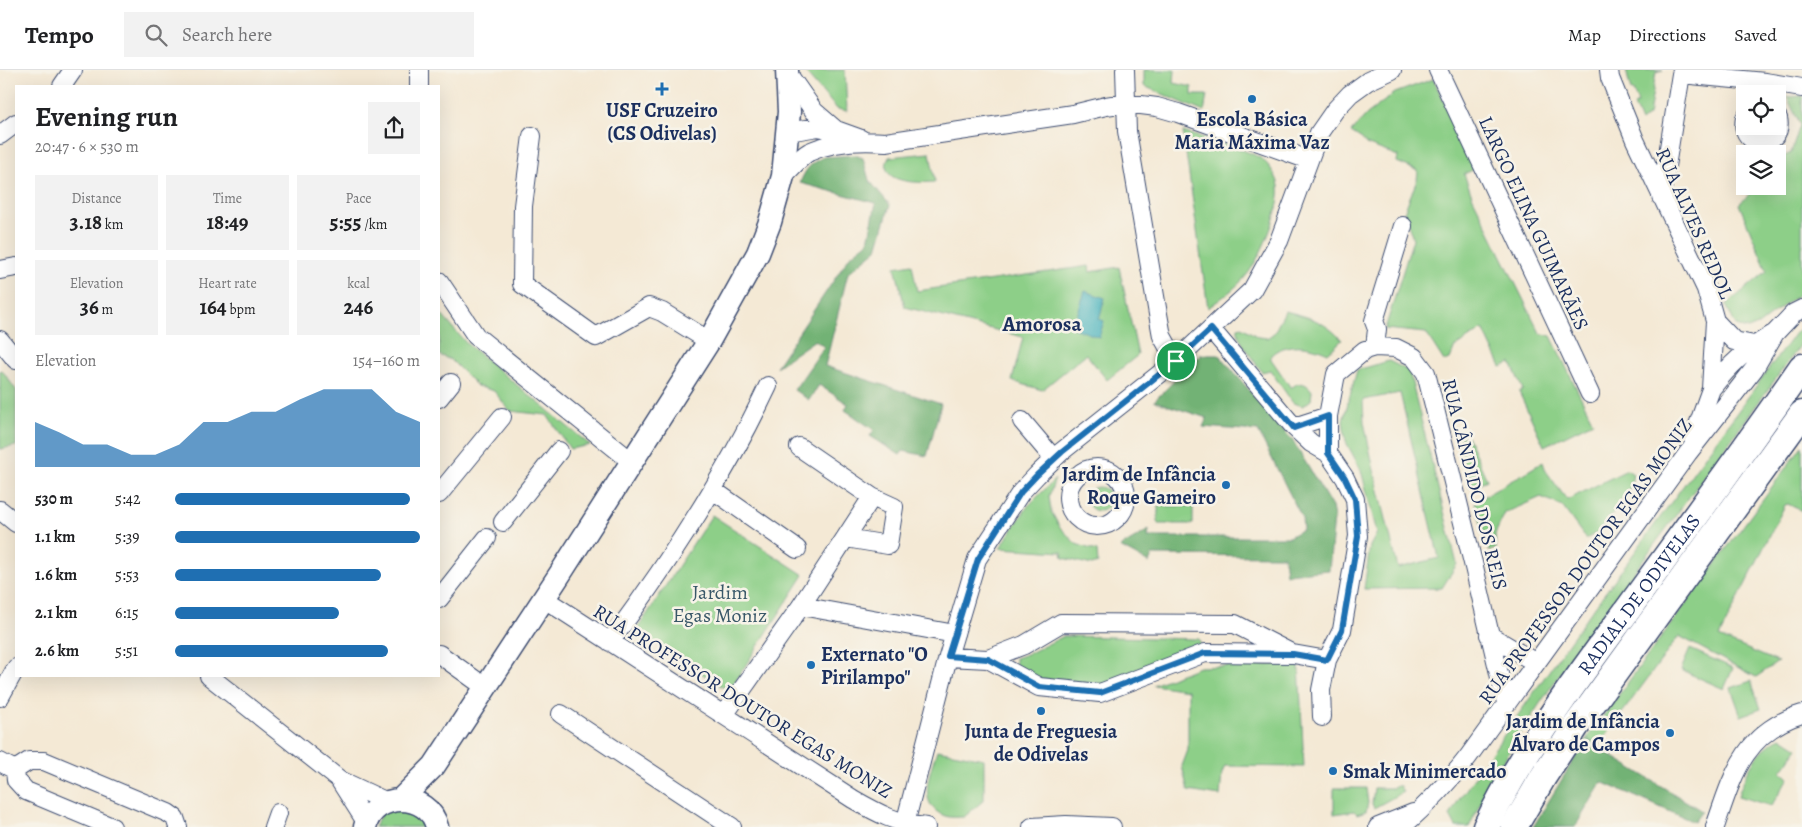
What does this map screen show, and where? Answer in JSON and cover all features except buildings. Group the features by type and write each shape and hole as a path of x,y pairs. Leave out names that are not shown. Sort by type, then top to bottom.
{"highway":[{"name":"RADIAL DE ODIVELAS","path":"1486,827 1526,752 1562,699 1700,511 1802,367"},
{"name":"RADIAL DE ODIVELAS","path":"1514,827 1543,776 1576,726 1802,414"}],"main road":[{"path":"366,824 374,810 394,800 434,766 709,341 758,253 770,222 783,176 788,132 787,72"},
{"path":"434,766 436,821"},
{"path":"394,800 415,802 436,821"}],"street":[{"path":"63,85 73,70"},
{"path":"419,85 420,70"},
{"path":"1125,70 1127,131 1162,336 1176,361"},
{"path":"905,824 948,656 978,559 1021,492 1058,455 1176,361 1252,290 1279,241 1320,133 1350,94 1368,81 1392,70"},
{"name":"LARGO ELINA GUIMARÃES","path":"1438,70 1590,394"},
{"path":"787,72 834,137"},
{"name":"RUA ALVES REDOL","path":"1605,73 1661,197 1706,289 1715,321 1711,389 1688,453"},
{"path":"1661,197 1682,74 1746,85"},
{"path":"1786,88 1802,88"},
{"path":"788,132 798,140 834,137 886,142 1073,114 1125,103 1157,107 1178,113 1309,160"},
{"path":"0,135 15,124"},
{"path":"1748,135 1758,142 1764,142 1775,135"},
{"path":"532,136 523,206 522,284 596,337 649,306 709,341"},
{"path":"783,176 808,153 834,137"},
{"path":"1328,453 1328,416 1336,374 1365,350 1374,347 1378,329 1374,321 1403,226"},
{"path":"0,270 15,266"},
{"path":"441,290 476,336 631,462"},
{"path":"1711,389 1727,369 1754,345 1775,333 1790,317 1802,309"},
{"path":"1715,321 1734,341 1754,345"},
{"path":"1211,329 1294,428 1311,443 1328,453 1345,478 1355,499 1358,536 1342,630 1327,660 1321,690 1322,716"},
{"name":"RUA PROFESSOR DOUTOR EGAS MONIZ","path":"1402,827 1455,774 1688,453 1754,369 1775,333"},
{"path":"0,340 15,359"},
{"path":"1715,340 1727,369 1719,415"},
{"name":"RUA CÂNDIDO DOS REIS","path":"1374,347 1396,348 1414,357 1426,373 1506,703"},
{"path":"1727,369 1739,373 1754,369"},
{"path":"440,397 451,383"},
{"path":"610,642 714,490 746,434 768,386"},
{"path":"1294,428 1328,416"},
{"path":"440,493 502,417"},
{"path":"1022,421 1079,473"},
{"path":"799,447 872,497 894,507 888,545 846,538"},
{"path":"504,522 559,451"},
{"path":"714,490 797,549"},
{"path":"724,715 801,606 872,497"},
{"path":"0,510 15,522"},
{"path":"440,598 487,538"},
{"name":"RUA PROFESSOR DOUTOR EGAS MONIZ","path":"543,598 853,799 879,814 905,824 926,827"},
{"path":"801,606 955,634"},
{"path":"988,659 1024,644 1061,622 1235,624 1293,654"},
{"path":"1489,635 1536,663"},
{"path":"948,656 988,659 1039,687 1100,693 1205,653 1293,654 1327,660"},
{"path":"440,655 485,687"},
{"path":"0,698 15,670"},
{"path":"210,677 340,780 394,800"},
{"path":"561,714 708,821 732,827"},
{"path":"1715,827 1735,774 1746,753 1762,736 1776,725 1802,714"},
{"path":"112,827 26,791 7,766 29,761 44,761 168,813 175,818 178,827"},
{"path":"340,780 366,824"},
{"name":"RUA PROFESSOR DOUTOR EGAS MONIZ","path":"1378,827 1422,809"},
{"path":"1032,827 1066,824 1112,827"}],"green space":[{"path":"803,70 845,70 847,111 837,109"},
{"path":"1144,70 1175,70 1174,83 1192,87 1192,95 1207,95 1204,112 1144,86"},
{"path":"1626,70 1663,70 1656,72 1649,115 1641,122 1634,105 1638,103 1633,91 1631,91"},
{"path":"1433,79 1477,168 1464,174 1473,198 1540,333 1551,336 1593,422 1544,446 1519,392 1523,390 1511,363 1501,367 1483,329 1455,347 1450,359 1444,361 1426,333 1385,329 1413,239 1404,212 1417,180 1418,171 1397,162 1398,156 1366,144 1351,132 1367,114 1395,93"},
{"path":"1802,96 1802,292 1758,325 1748,329 1736,326 1726,305 1767,271 1739,204 1748,195 1786,195 1786,155 1791,153 1800,125 1787,97"},
{"path":"1183,132 1237,148 1256,156 1263,160 1271,169 1279,186 1274,218 1265,243 1254,264 1230,292 1208,308"},
{"path":"930,153 935,182 910,182 893,177 888,172 886,166 889,157"},
{"path":"855,155 863,158 869,180 890,205 877,249 848,273 825,366 941,404 927,456 903,451 900,455 870,436 874,430 845,410 848,404 819,385 809,400 794,390 824,347 815,340 776,367 850,256 868,242 876,203 800,183 804,174 815,161 824,157"},
{"path":"912,264 917,291 1089,266 1090,272 1119,267 1138,355 1107,380 1086,354 1042,390 1012,381 1023,337 905,307 895,267"},
{"path":"1285,311 1302,315 1323,324 1342,340 1328,353 1306,346 1291,346 1271,355 1271,359 1291,388 1297,384 1302,384 1312,391 1311,400 1303,406 1293,403 1270,370 1262,372 1243,344 1238,333 1238,328 1242,327 1258,337 1267,338 1274,333"},
{"path":"440,313 467,344 590,445 570,449 547,415 510,411 494,391 477,386 451,360 440,355"},
{"path":"1802,328 1802,343 1620,591 1519,735 1484,796 1469,827 1456,827 1450,816 1458,801 1572,638 1795,333"},
{"path":"1200,355 1219,355 1293,441 1332,507 1334,518 1329,570 1286,574 1284,556 1152,555 1149,563 1120,547 1149,530 1148,537 1289,537 1303,529 1302,518 1258,431 1203,427 1207,418 1154,401"},
{"path":"1389,361 1409,371 1457,564 1442,588 1364,589 1370,546 1377,533 1361,470 1346,442 1343,421 1357,370","holes":["1400,393 1439,558 1398,568 1373,466 1364,422 1363,400"]},
{"path":"2,370 15,389 15,446 0,449 0,371"},
{"path":"1467,436 1487,480 1470,487 1457,438"},
{"path":"1802,446 1802,511 1788,504 1785,505 1719,637 1778,662 1756,677 1679,636 1597,747 1587,738"},
{"path":"1543,462 1546,471 1567,500 1627,470 1633,474 1630,488 1601,530 1586,539 1562,506 1541,497 1505,513 1495,534 1496,549 1489,551 1475,502"},
{"path":"1055,479 1049,496 1051,511 1059,526 1076,544 1097,551 1098,563 1092,565 1063,558 1062,552 1000,548 1028,506"},
{"path":"1099,487 1108,490 1111,499 1108,508 1099,511 1090,508 1087,499 1090,490"},
{"path":"1158,506 1193,506 1193,524 1158,524"},
{"name":"Jardim Egas Moniz","path":"712,515 804,575 729,691 636,631"},
{"path":"1064,636 1199,639 1201,647 1100,686 1037,679 1015,668 1015,658 1030,653"},
{"path":"1690,649 1733,668 1724,689 1681,670"},
{"path":"1299,664 1304,767 1225,766 1222,773 1220,796 1188,791 1182,766 1188,750 1188,690 1153,685 1199,667"},
{"path":"1751,681 1761,709 1741,716 1731,688"},
{"path":"1781,737 1798,748 1781,771 1789,778 1771,806 1738,796 1753,762 1765,748"},
{"path":"1587,738 1597,747 1702,811 1694,822 1602,782 1575,827 1533,827"},
{"path":"937,750 984,759 984,800 964,817 945,816 936,811 930,804 928,796 929,777"},
{"path":"1400,786 1403,792 1374,808 1372,804 1374,788 1392,788"},
{"path":"1334,788 1366,788 1368,803 1366,811 1357,814 1354,811 1334,814"},
{"path":"413,807 430,827 374,827 382,813"}],"water":[{"path":"1085,291 1105,298 1099,319 1104,321 1099,337 1073,328"}],"place":[{"name":"USF Cruzeiro (CS Odivelas)","path":"662,89"},
{"name":"Escola Básica Maria Máxima Vaz","path":"1252,99"},
{"name":"Jardim de Infância Roque Gameiro","path":"1226,485"},
{"name":"Externato \"O Pirilampo\"","path":"811,665"},
{"name":"Junta de Freguesia de Odivelas","path":"1041,711"},
{"name":"Jardim de Infância Álvaro de Campos","path":"1670,733"},
{"name":"Smak Minimercado","path":"1333,771"}],"district":[{"name":"Amorosa","path":"1042,324"}],"route":[{"path":"1211,329 1294,428 1328,416 1328,453 1345,478 1355,499 1358,536 1342,630 1327,660 1293,654 1205,653 1100,693 1039,687 988,659 948,656 978,559 1021,492 1062,452 1176,361 1211,329"}]}
